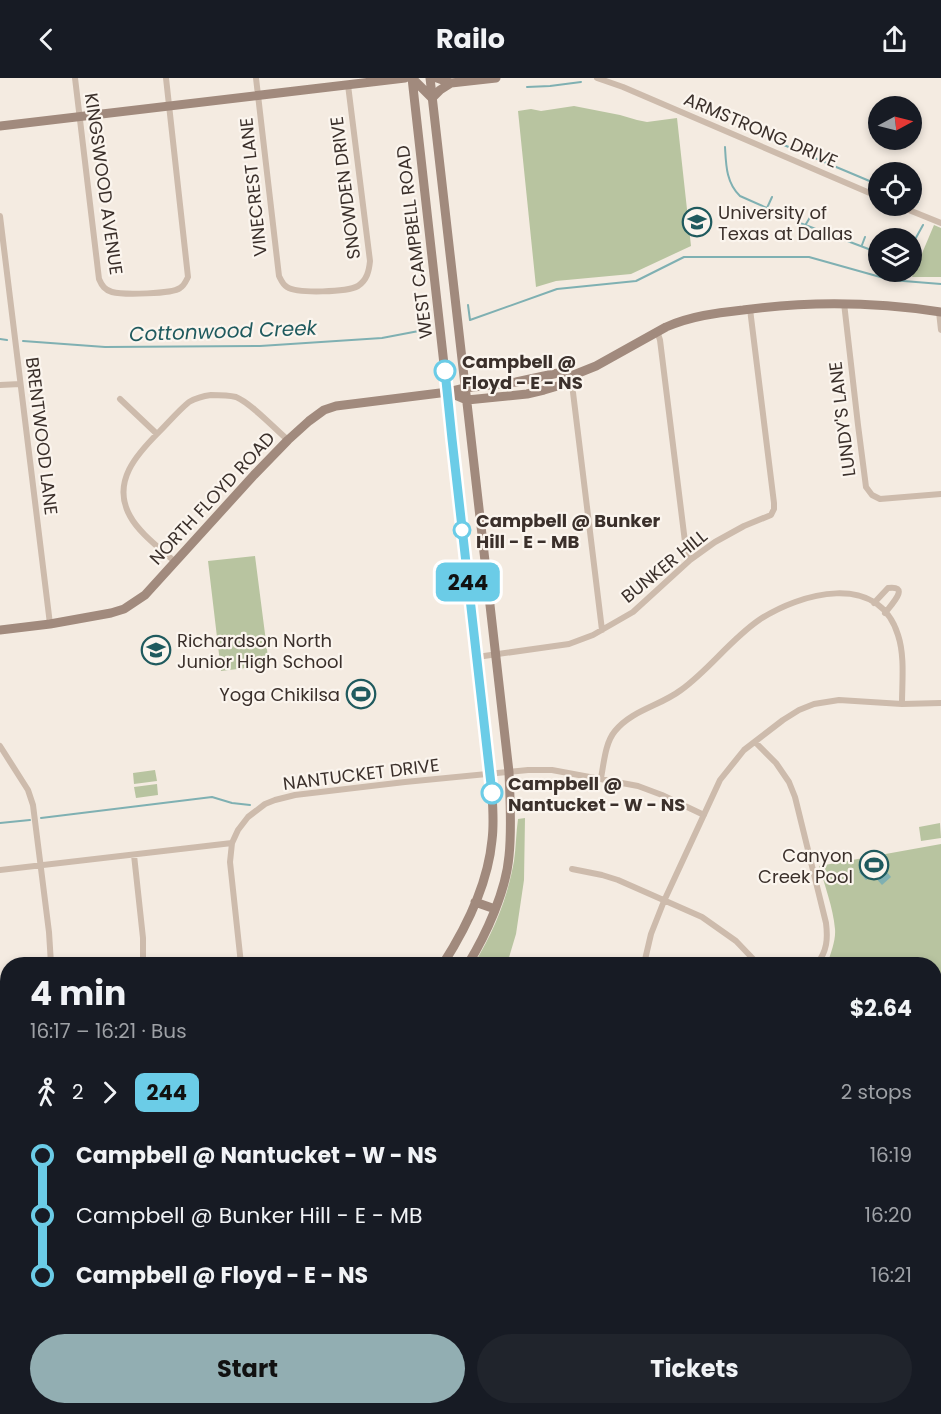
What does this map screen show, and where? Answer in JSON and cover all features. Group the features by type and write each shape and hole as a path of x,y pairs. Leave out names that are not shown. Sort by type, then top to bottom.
{"main road":[{"path":"0,126 405,78"},
{"path":"412,78 425,81 414,94"},
{"name":"WEST CAMPBELL ROAD","path":"412,78 493,817 488,865 475,902 447,957"},
{"path":"437,78 452,82 496,78"},
{"name":"WEST CAMPBELL ROAD","path":"425,81 432,98 509,772 511,816 506,872 486,932 472,957"},
{"path":"432,98 452,82"},
{"name":"NORTH FLOYD ROAD","path":"448,392 467,400 527,394 561,385 571,376 596,366 657,331 691,317 750,309 844,303 940,312"},
{"name":"NORTH FLOYD ROAD","path":"0,630 111,613 124,609 145,595 288,440 309,421 330,407 516,382 558,373 571,376"},
{"path":"458,495 477,493"},
{"path":"475,902 495,909"}],"street":[{"name":"KINGSWOOD AVENUE","path":"75,78 99,279 104,288 113,292 145,293 174,292 183,287 188,277 166,78"},
{"name":"VINECREST LANE","path":"256,78 278,267 282,282 289,288"},
{"name":"ARMSTRONG DRIVE","path":"597,78 623,87 868,192"},
{"name":"SNOWDEN DRIVE","path":"289,288 307,292 350,289 365,280 369,271 370,261 348,85"},
{"name":"BRENTWOOD LANE","path":"0,216 50,624"},
{"path":"922,216 941,224"},
{"name":"LUNDY'S LANE","path":"844,303 866,487 872,495 880,499 941,494"},
{"name":"BUNKER HILL","path":"477,657 569,644 584,639 624,618 690,560 722,538 771,514 774,509 750,309"},
{"path":"940,312 941,330"},
{"path":"657,331 686,550 690,560"},
{"path":"571,376 602,630"},
{"path":"0,386 20,384"},
{"path":"175,562 137,526 130,516 123,497 129,467 143,448 184,406 195,398 221,395 238,398 288,440"},
{"path":"120,399 157,434"},
{"path":"874,603 888,588 895,587 899,593 898,598 885,613"},
{"path":"602,778 609,741 622,722 681,690 725,648 759,620 799,600 841,593 855,595 868,599 885,613 896,629 900,644 902,704"},
{"path":"646,957 651,934 664,900 720,780 755,742 783,720 814,704 839,700 902,704 941,703"},
{"path":"755,742 784,773 798,808 826,923 826,949 821,957"},
{"path":"0,746 32,797 51,957"},
{"path":"0,763 8,758"},
{"name":"NANTUCKET DRIVE","path":"232,843 242,824 256,810 271,801 285,797 509,772 552,770 602,778 638,786 663,795 704,815"},
{"path":"0,870 232,843 231,872 240,957"},
{"path":"134,855 143,957"},
{"path":"572,869 618,880 702,917 736,941 751,957"}],"green space":[{"path":"574,106 647,122 677,118 691,246 631,274 556,281 536,287 518,111 531,109 541,111"},
{"path":"934,225 941,228 941,277 922,277 922,253"},
{"path":"255,556 269,665 221,671 208,561"},
{"path":"155,770 157,781 134,784 133,773"},
{"path":"157,784 158,795 136,798 134,787"},
{"path":"525,818 524,880 516,934 509,957 478,957 504,902 514,861 518,819"},
{"path":"940,823 941,838 921,841 919,827"},
{"path":"941,844 941,957 830,957 835,929 831,905 819,866"}],"water":[{"name":"Canyon Creek Pool","path":"875,858 891,877 882,885 873,875 866,880 859,872"}],"waterway":[{"path":"527,87 581,82"},
{"path":"772,140 868,180"},
{"path":"725,147 728,173 735,191 740,196 785,216"},
{"path":"767,208 772,197"},
{"path":"806,224 812,214"},
{"path":"800,223 868,249"},
{"path":"862,245 865,237"},
{"name":"Cottonwood Creek","path":"468,305 470,320 557,289 636,281 684,257 809,257 891,280 941,284"},
{"name":"Cottonwood Creek","path":"23,341 105,347 260,346 382,338 424,330"},
{"name":"Cottonwood Creek","path":"0,339 7,340"},
{"path":"41,818 212,797 250,805"},
{"path":"0,823 30,820"}],"bus line":[{"name":"244","path":"445,371 492,793"}],"place":[{"name":"University of Texas at Dallas","path":"697,222"},
{"name":"Campbell @ Floyd - E - NS","path":"445,371"},
{"name":"Campbell @ Bunker Hill - E - MB","path":"462,530"},
{"name":"Richardson North Junior High School","path":"156,650"},
{"name":"Yoga Chikilsa","path":"361,694"},
{"name":"Campbell @ Nantucket - W - NS","path":"492,793"},
{"name":"Canyon Creek Pool","path":"874,865"}]}
